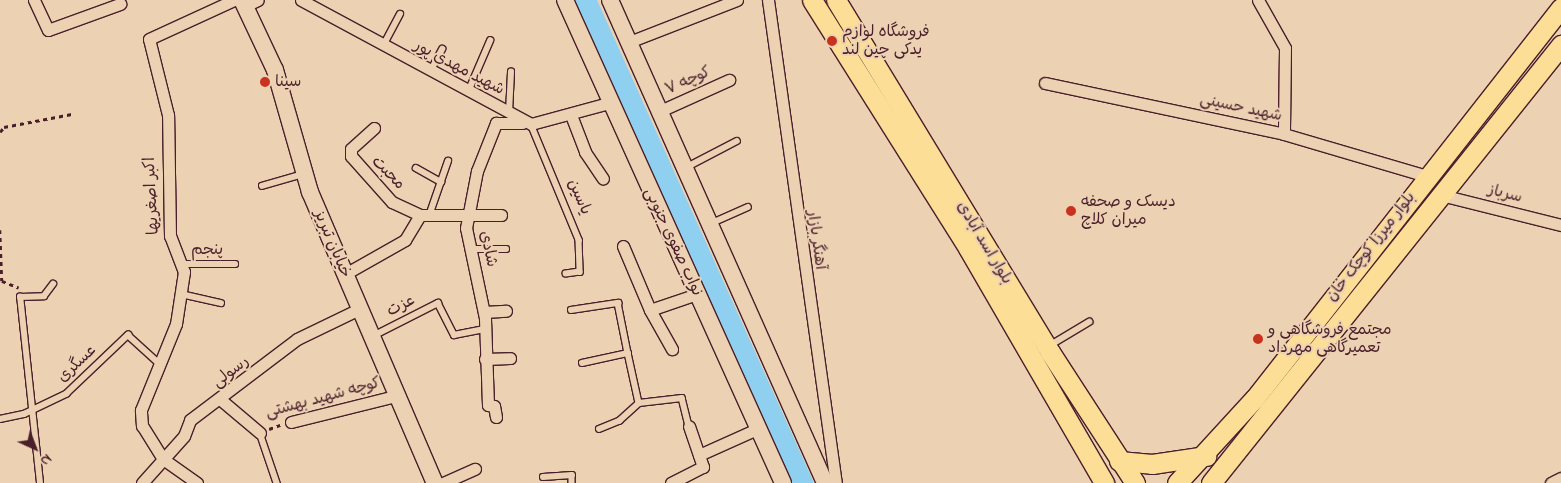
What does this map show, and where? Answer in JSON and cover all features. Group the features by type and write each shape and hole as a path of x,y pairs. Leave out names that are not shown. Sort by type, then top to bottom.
{"main road":[{"name":"نواب صفوی جنوبی","path":"565,0 609,103 783,483"},
{"path":"610,0 710,224 727,255 825,483"},
{"name":"بلوار اسد آبادی","path":"812,0 968,248 1101,481"},
{"name":"بلوار اسد آبادی","path":"836,0 1047,347 1135,483"},
{"name":"خیابان تبریز","path":"245,1 275,70 305,173 395,396 435,483"},
{"name":"بلوار میرزا کوچک خان","path":"1177,483 1206,456 1255,398 1426,176 1561,8"},
{"name":"بلوار میرزا کوچک خان","path":"1213,482 1561,45"},
{"path":"1255,398 1260,407 1272,408"},
{"path":"1119,460 1152,464 1206,456"}],"street":[{"path":"34,0 48,30 120,4"},
{"name":"شهید مهدی پور","path":"301,0 430,72 531,124"},
{"path":"629,42 737,0"},
{"name":"آهنگر بازار","path":"768,0 836,483"},
{"path":"1258,0 1285,48 1284,134"},
{"name":"اکبر اصغریها","path":"164,459 142,426 140,410 176,324 184,272 180,264 166,204 168,115 149,39 245,1"},
{"name":"کوچه ۷","path":"660,111 729,80"},
{"name":"شهید حسینی","path":"1045,83 1284,134 1426,176"},
{"path":"531,124 571,115 609,103"},
{"path":"571,115 585,152 603,179"},
{"name":"شادی","path":"496,417 494,406 488,405 484,312 471,249 468,217 477,171 496,123 531,124"},
{"name":"محبت","path":"374,128 351,149 351,156 386,197 424,215 468,217 501,215"},
{"name":"سرباز","path":"1441,196 1561,225"},
{"path":"345,274 405,240 424,215"},
{"path":"623,246 650,310 672,349"},
{"path":"650,310 697,294"},
{"name":"رسولی","path":"142,483 184,436 190,420 221,400 296,339 359,309"},
{"path":"484,312 506,311"},
{"path":"485,359 510,358"},
{"name":"کوچه شهید بهشتی","path":"291,422 395,396"},
{"path":"221,400 260,433"},
{"path":"671,483 703,467 689,426"},
{"path":"699,454 759,428"},
{"path":"164,459 197,483"},
{"path":"443,483 475,468"},
{"path":"1551,483 1561,478"}],"lane":[{"path":"383,46 400,14"},
{"path":"468,92 490,41"},
{"path":"430,72 442,49"},
{"path":"509,113 512,72"},
{"name":"یاسین","path":"531,124 579,240 580,272 566,274"},
{"path":"685,168 737,141"},
{"path":"424,215 448,161"},
{"path":"416,168 440,182"},
{"path":"262,186 305,173"},
{"path":"710,224 748,207"},
{"path":"471,249 506,249"},
{"name":"پنجم","path":"180,264 235,264"},
{"path":"40,483 30,410 20,297 44,296 53,284"},
{"path":"182,294 221,303"},
{"name":"عزت","path":"371,337 438,303 454,335 485,329"},
{"path":"571,310 618,303 639,403"},
{"path":"1047,347 1088,322"},
{"name":"عسگری","path":"0,419 30,410 66,394 128,335 160,364"},
{"path":"582,363 628,353"},
{"path":"599,429 619,421 639,403 682,398 689,426"},
{"path":"260,433 277,483"},
{"path":"543,477 572,475 572,483"}],"path":[{"path":"0,132 4,127 72,114"},
{"path":"0,230 2,281 19,285 20,297"},
{"name":"کوچه شهید بهشتی","path":"260,433 291,422"}],"waterway":[{"path":"585,0 802,483"}],"place":[{"name":"فروشگاه لوازم یدکی چین لند","path":"832,41"},
{"name":"سینا","path":"265,82"},
{"name":"دیسک و صحفه میران کلاچ","path":"1071,211"},
{"name":"مجتمع فروشگاهی و تعمیرگاهی مهرداد","path":"1258,339"}]}
